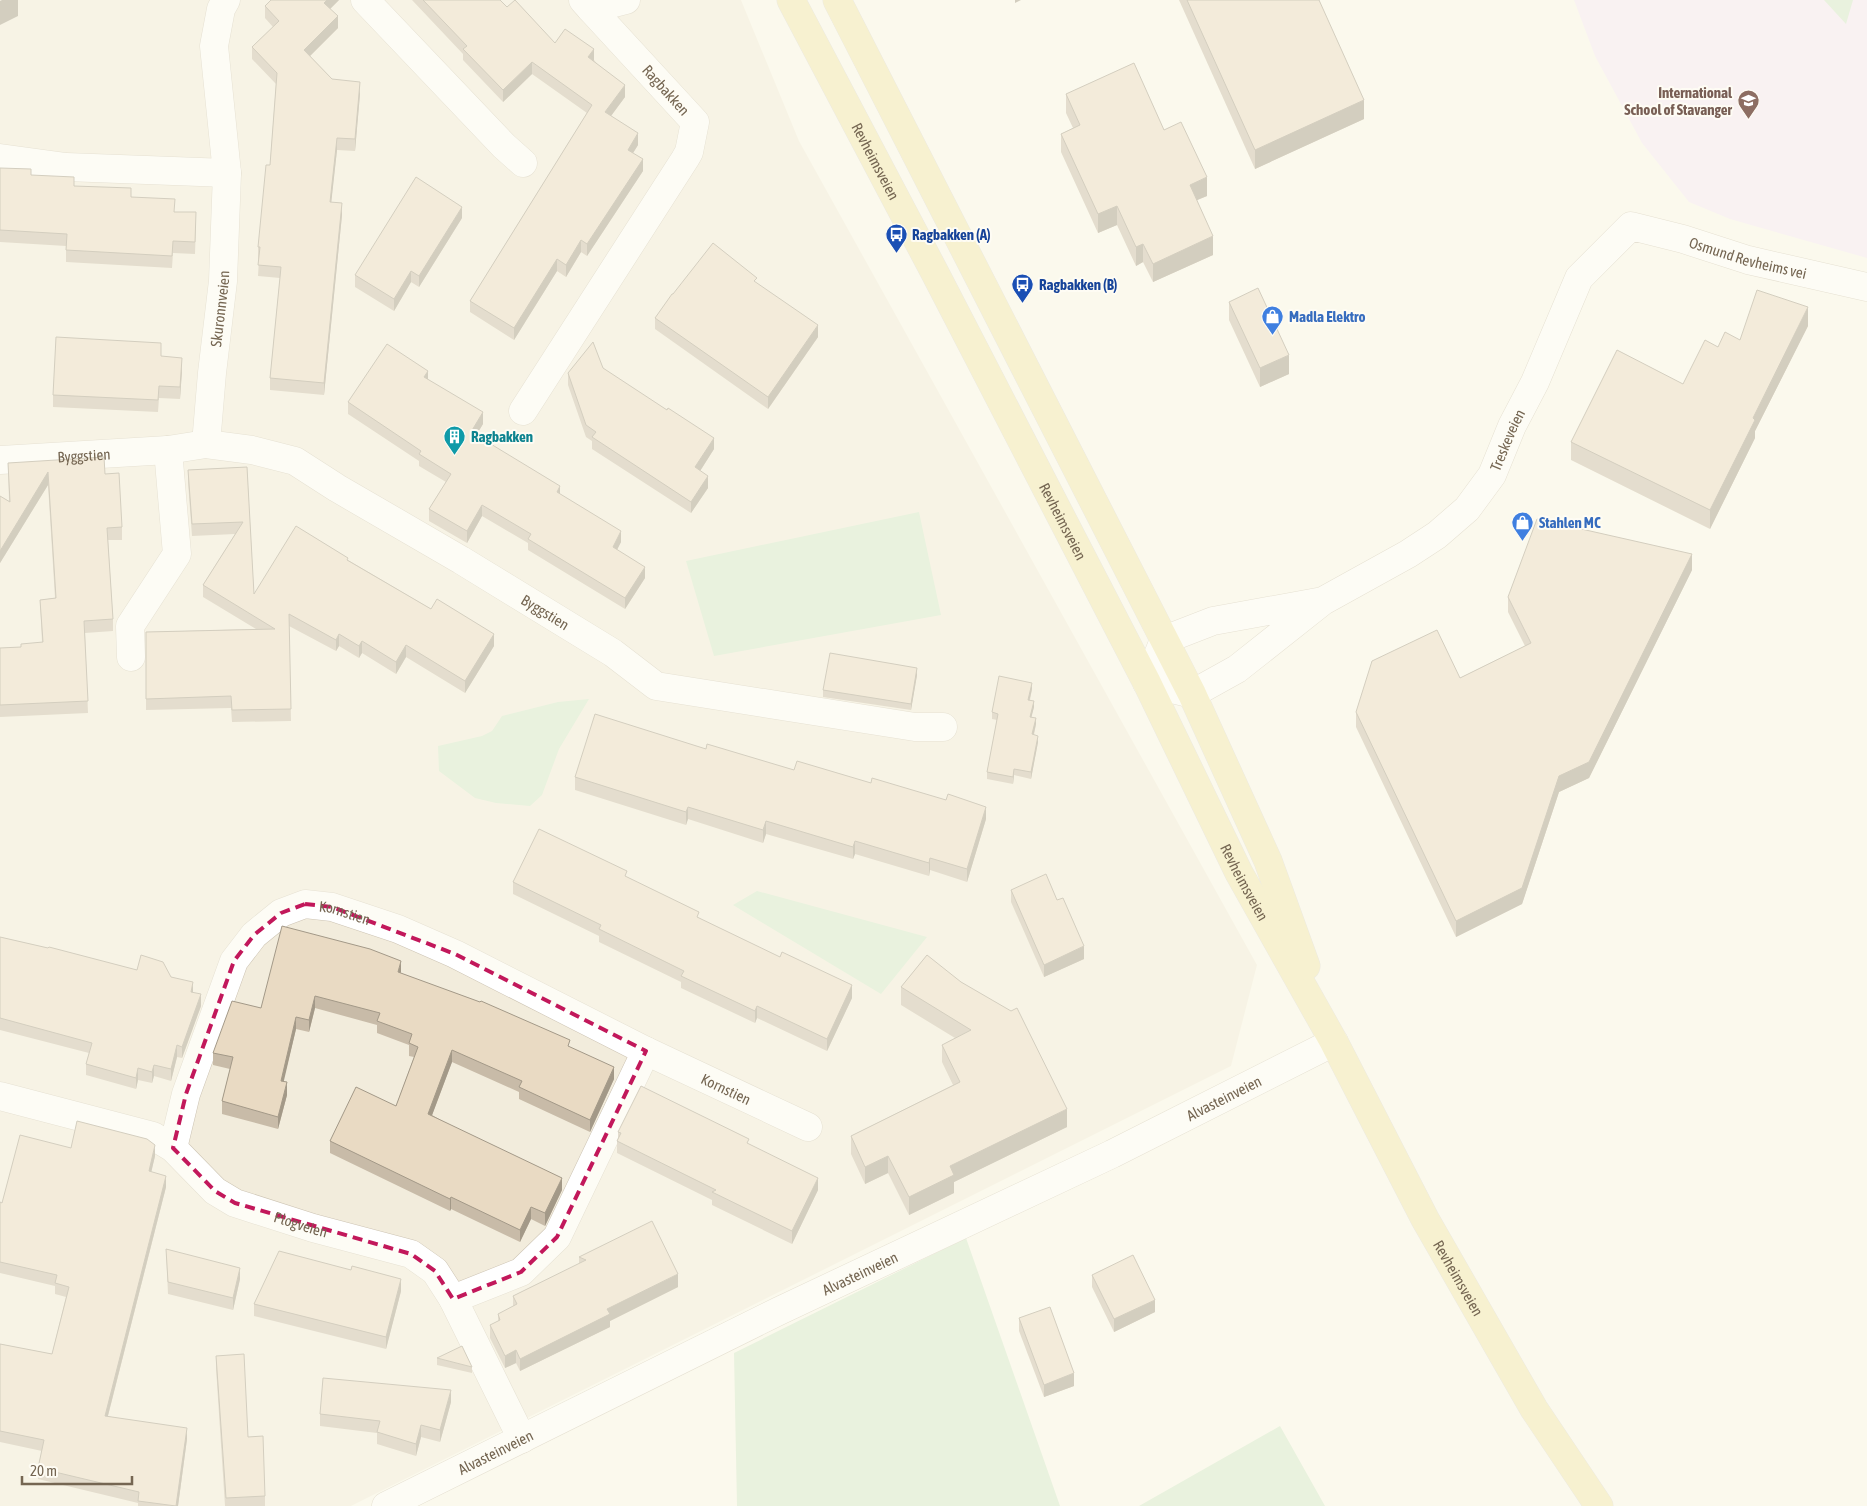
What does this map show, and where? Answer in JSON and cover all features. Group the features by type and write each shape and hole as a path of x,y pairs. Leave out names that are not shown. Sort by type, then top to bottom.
{"main road":[{"name":"Revheimsveien","path":"791,0 940,281 1147,683 1239,873 1334,1042 1430,1228 1534,1409 1599,1506"},
{"name":"Revheimsveien","path":"837,0 1192,694 1268,861 1334,1042"}],"street":[{"name":"Skuronnveien","path":"206,444 223,281 227,174 214,46 221,9 226,0"},
{"path":"365,0 523,164"},
{"name":"Ragbakken","path":"587,4 626,0"},
{"name":"Ragbakken","path":"523,411 685,159 689,152 695,122 587,4"},
{"path":"0,158 66,167 227,174"},
{"name":"Treskeveien","path":"1192,694 1237,669 1323,601 1430,540 1467,508 1492,475 1512,426 1535,382 1579,278 1631,226"},
{"name":"Osmund Revheims vei","path":"1631,226 1683,239 1748,260 1867,288"},
{"name":"Byggstien","path":"0,460 168,450 206,444 252,450 295,461 337,488 613,652 656,686 915,727 943,727"},
{"path":"130,657 130,626 177,554 168,450"},
{"name":"Treskeveien","path":"1164,640 1213,621 1323,601"},
{"path":"1164,640 1147,683 1192,694"},
{"name":"Kornstien","path":"173,1148 186,1094 234,961 254,935 281,913 305,904 332,907 398,930 446,950 646,1051 808,1127"},
{"name":"Alvasteinveien","path":"386,1506 780,1311 1112,1154 1334,1042"},
{"path":"453,1299 521,1272 557,1237 646,1051"},
{"name":"Plogveien","path":"0,1096 153,1136 173,1148 215,1191 235,1203 313,1228 411,1254 435,1271 453,1299 522,1439"}],"highlighted area":[{"path":"305,904 332,907 455,954 646,1051 557,1237 521,1272 453,1299 435,1271 411,1254 235,1203 215,1191 173,1148 186,1094 234,961 254,935 281,913"}],"shaded area":[{"path":"0,0 741,0 799,141 1257,965 1231,1066 351,1506 0,1506"},
{"name":"International School of Stavanger","path":"1574,0 1867,0 1867,258 1730,219 1689,202 1642,143 1595,56"}],"green space":[{"path":"1824,0 1853,0 1846,24"},
{"path":"919,512 941,615 714,656 686,561"},
{"path":"589,699 559,749 542,795 530,806 496,803 475,798 439,771 438,746 482,736 492,731 502,716 558,702"},
{"path":"757,891 927,937 881,994 733,905"},
{"path":"966,1238 1060,1506 737,1506 734,1353"},
{"path":"1280,1426 1325,1506 1139,1506"}],"building":[{"path":"271,0 327,0 324,3 338,16 304,50 332,79 360,82 355,139 337,138 330,202 342,203 324,383 270,378 281,267 258,265 260,247 258,247 266,165 270,165 277,73 252,47 279,21 265,6"},
{"path":"423,0 500,0 507,7 515,0 555,43 565,29 594,49 588,57 625,85 605,112 638,133 628,150 643,159 587,244 581,240 566,265 557,259 514,328 470,301 592,105 532,62 503,90 463,49 467,46"},
{"path":"1187,0 1319,0 1364,100 1255,150"},
{"path":"1134,63 1164,130 1181,122 1207,177 1190,185 1213,236 1153,264 1143,244 1136,247 1117,206 1098,214 1061,134 1080,125 1066,94"},
{"path":"0,168 31,169 31,175 74,177 74,186 131,188 131,197 175,199 174,212 196,212 195,242 173,241 172,256 66,250 67,234 0,230"},
{"path":"416,177 462,207 419,276 411,271 394,299 355,275"},
{"path":"713,243 757,278 754,281 818,325 768,397 655,318"},
{"path":"1258,288 1289,355 1260,368 1229,302"},
{"path":"1757,290 1808,307 1710,510 1571,442 1617,350 1683,384 1705,340 1718,347 1725,332 1740,340"},
{"path":"56,337 161,343 161,356 182,358 180,387 159,386 158,400 53,395"},
{"path":"593,342 603,368 714,438 695,467 708,476 691,502 592,437 596,432 586,425 568,373"},
{"path":"387,344 428,371 424,377 483,412 471,432 560,486 557,492 621,531 613,547 645,567 625,598 528,539 531,534 482,505 467,531 429,509 451,474 419,454 421,451 348,402"},
{"path":"104,457 105,474 119,473 122,527 107,528 113,619 84,621 88,701 0,705 0,648 21,647 21,644 43,642 40,600 56,598 48,472 0,551 0,496 10,502 8,463"},
{"path":"247,467 254,594 296,526 348,558 347,560 431,609 437,599 494,634 465,681 406,645 396,662 362,641 359,646 339,634 336,640 289,614 291,709 232,710 231,696 146,699 146,632 275,629 203,585 243,522 192,524 188,470"},
{"path":"1537,519 1692,554 1589,762 1559,776 1522,888 1456,921 1356,712 1372,661 1437,630 1460,678 1531,643 1508,597"},
{"path":"830,653 917,668 911,704 823,690"},
{"path":"999,676 1032,683 1028,700 1034,701 1030,717 1036,718 1032,734 1038,736 1031,772 1014,769 1013,777 987,772 998,714 992,712"},
{"path":"595,714 706,749 707,744 794,770 797,761 871,783 872,778 946,800 948,794 986,807 967,869 930,858 929,863 855,841 853,847 766,821 763,830 688,807 686,812 575,777"},
{"path":"539,829 627,871 625,876 699,912 697,917 780,957 782,952 852,985 827,1039 757,1006 755,1011 681,976 684,971 599,929 601,925 513,882"},
{"path":"1046,874 1057,900 1063,898 1084,946 1044,965 1011,890"},
{"path":"282,926 370,949 401,961 398,972 481,1001 570,1040 568,1046 614,1067 590,1120 519,1087 522,1081 452,1050 428,1114 562,1178 545,1213 531,1207 520,1230 451,1197 450,1199 330,1141 356,1087 396,1106 418,1047 409,1043 412,1034 377,1021 380,1013 315,996 309,1020 296,1017 281,1081 287,1082 278,1117 222,1101 233,1057 213,1053 232,1001 261,1008"},
{"path":"0,937 49,947 137,970 141,955 163,962 171,977 193,982 191,992 201,994 182,1047 177,1045 171,1069 154,1065 152,1072 138,1068 136,1078 86,1064 92,1043 0,1018"},
{"path":"927,955 961,982 1011,1011 1017,1008 1067,1109 950,1166 954,1175 909,1197 888,1156 865,1167 851,1136 960,1082 942,1045 971,1030 901,987"},
{"path":"641,1086 749,1139 747,1143 818,1178 792,1231 712,1192 716,1190 617,1141 621,1133 618,1132"},
{"path":"77,1121 147,1139 155,1145 149,1171 166,1176 105,1416 187,1428 176,1506 138,1501 139,1492 38,1468 44,1440 0,1431 0,1344 52,1354 69,1287 55,1283 57,1275 0,1262 0,1202 2,1203 20,1135 71,1148"},
{"path":"652,1221 678,1274 607,1309 610,1314 520,1359 516,1350 505,1356 490,1325 500,1320 498,1314 517,1304 513,1296 586,1260 579,1257"},
{"path":"166,1249 240,1268 233,1298 168,1282"},
{"path":"279,1251 351,1270 352,1266 401,1279 386,1337 254,1304"},
{"path":"1133,1255 1155,1300 1114,1319 1092,1275"},
{"path":"1050,1307 1074,1373 1044,1385 1019,1318"},
{"path":"462,1346 472,1367 437,1358"},
{"path":"244,1354 248,1437 263,1436 265,1496 226,1498 216,1356"},
{"path":"323,1378 451,1390 440,1430 421,1425 416,1444 377,1432 380,1421 320,1414"}],"place":[{"name":"International School of Stavanger","path":"1748,120"},
{"name":"Ragbakken (A)","path":"896,253"},
{"name":"Ragbakken (B)","path":"1023,303"},
{"name":"Madla Elektro","path":"1273,335"},
{"name":"Ragbakken","path":"455,455"},
{"name":"Stahlen MC","path":"1523,541"}]}
